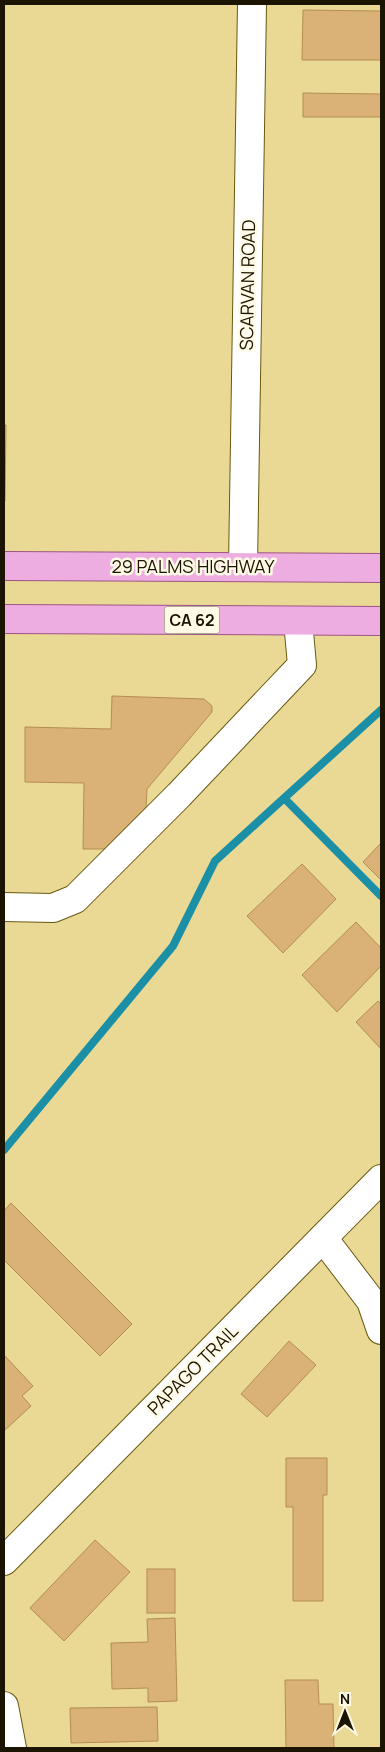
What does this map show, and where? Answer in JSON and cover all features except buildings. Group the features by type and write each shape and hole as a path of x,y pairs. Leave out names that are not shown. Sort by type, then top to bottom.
{"main road":[{"name":"29 PALMS HIGHWAY","path":"4,566 381,568"},
{"name":"CA 62","path":"4,619 381,621"}],"street":[{"name":"SCARVAN ROAD","path":"244,566 252,4"},
{"path":"4,907 53,908 74,899 179,795 302,665 298,621"},
{"name":"PAPAGO TRAIL","path":"4,1561 381,1179"},
{"path":"324,1238 371,1301 381,1330"},
{"path":"4,1706 12,1748"}],"waterway":[{"path":"4,1150 173,946 215,861 381,710"},
{"path":"285,799 381,896"}]}
